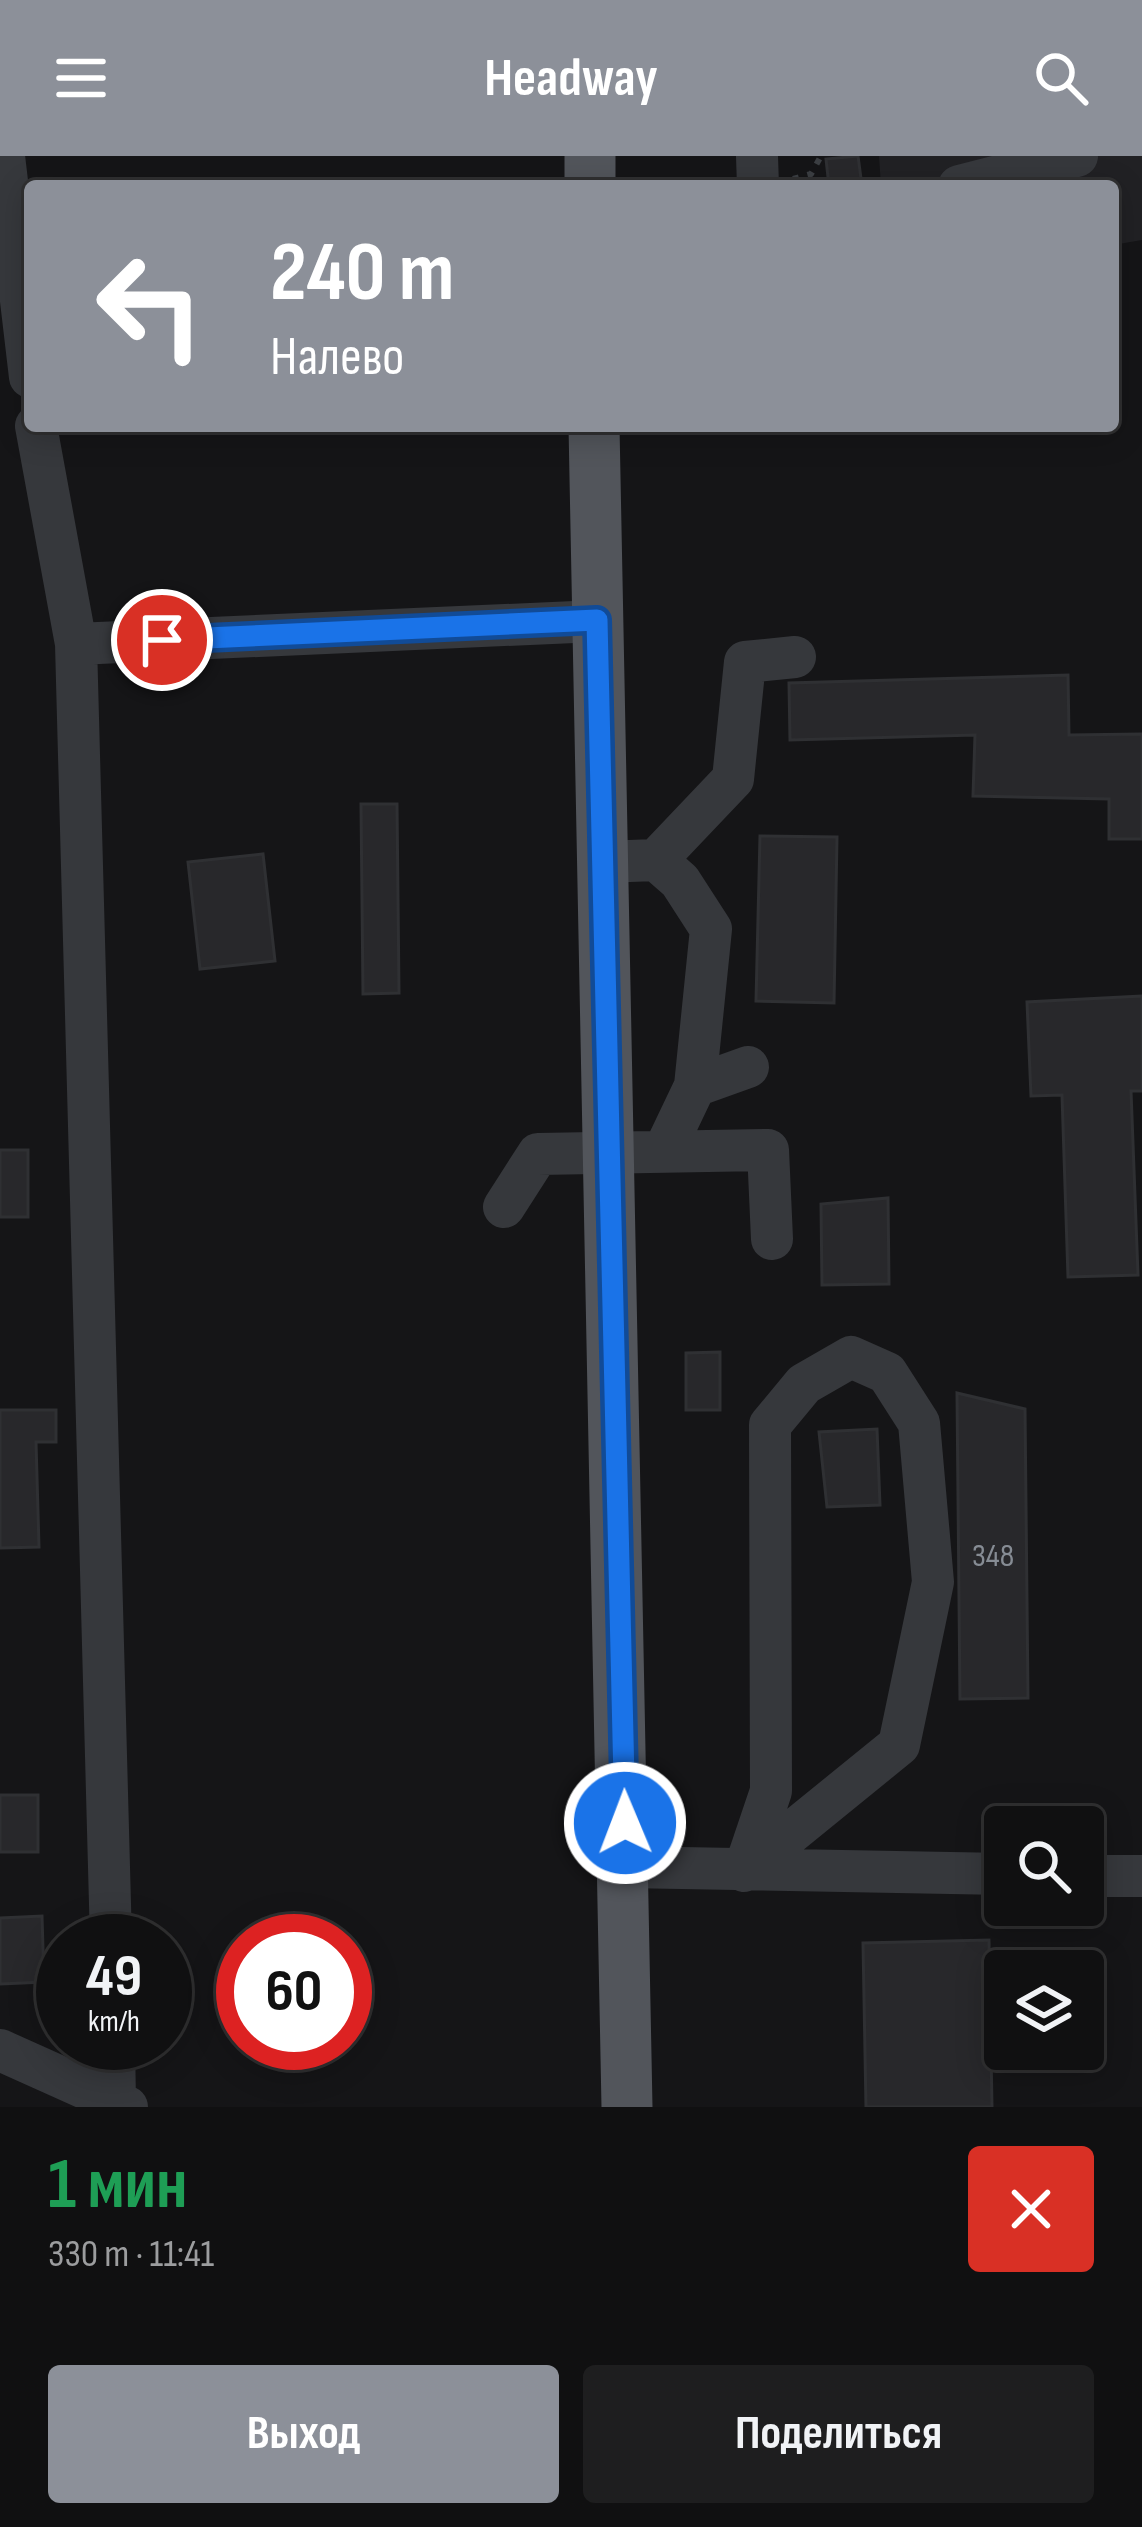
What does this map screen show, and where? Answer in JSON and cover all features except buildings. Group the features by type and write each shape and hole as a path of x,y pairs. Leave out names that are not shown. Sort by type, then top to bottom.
{"main road":[{"path":"594,432 626,1867 627,2107"}],"street":[{"path":"4,156 24,325"},
{"path":"983,180 1077,156"},
{"path":"25,447 76,644 110,1914"},
{"path":"76,644 597,620"},
{"path":"656,860 733,779 745,662 795,657"},
{"path":"603,862 656,860 680,881 712,929 695,1086 664,1151"},
{"path":"695,1086 748,1067"},
{"path":"504,1207 538,1154 769,1150 772,1240"},
{"path":"850,1357 887,1373 920,1423 933,1582 898,1745 744,1871 771,1791 770,1425 804,1384 850,1357"},
{"path":"626,1867 984,1874"},
{"path":"1104,1876 1142,1876"},
{"path":"0,2050 121,2104"},
{"path":"117,2070 121,2104"}],"shaded area":[{"path":"879,156 1142,156 1142,240 1119,244 1119,180 881,180"}],"route":[{"path":"162,640 597,620 625,1823"}]}
